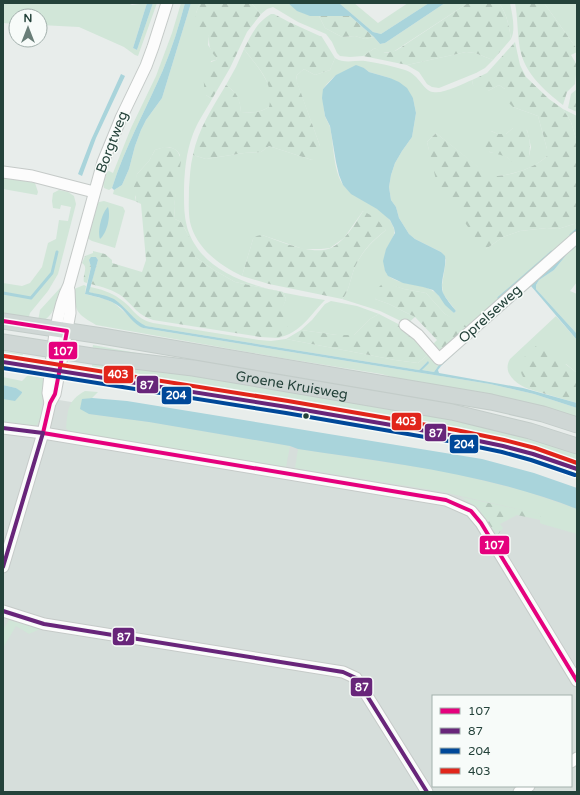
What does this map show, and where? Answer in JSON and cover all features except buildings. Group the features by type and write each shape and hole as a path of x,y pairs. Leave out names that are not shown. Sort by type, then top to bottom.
{"main road":[{"name":"Groene Kruisweg","path":"3,321 491,402 543,414 577,425"},
{"name":"Groene Kruisweg","path":"3,342 58,351 193,368 452,412 486,419 577,446"}],"street":[{"name":"Borgtweg","path":"3,567 43,433 50,402 55,394 64,295 69,285 103,162 153,47 167,3"},
{"path":"3,172 32,176 94,192"},
{"name":"Oprelseweg","path":"405,325 418,335 440,359 577,237"},
{"path":"3,428 43,433 446,500 472,511 481,523 577,681"},
{"path":"3,611 44,624 343,672 356,678 427,792"}],"shaded area":[{"path":"3,391 451,463 577,501 577,792 3,792"}],"green space":[{"path":"3,3 128,3 132,5 147,3 133,48 137,50 153,3 157,3 138,56 124,47 79,27 48,25 48,8 8,8 8,23 3,23"},
{"path":"181,3 185,3 163,70 129,143 112,188 109,190 104,188 103,184 107,172 109,171 113,173 131,128 156,76 172,33"},
{"path":"191,3 200,3 196,13 209,36 208,45 217,58 216,60 211,61 206,95 212,99 195,129 187,156 184,194 187,227 196,246 209,260 225,272 244,281 272,290 235,282 195,257 190,239 185,229 181,222 175,219 174,206 180,155 175,149 165,147 155,150 149,161 137,174 135,201 113,194 114,190 122,185 129,169 135,146 146,120 162,98"},
{"path":"200,3 253,3 252,4 261,14 247,32 230,68 212,99 206,95 204,79 209,63 217,58 212,53 210,48 209,36 194,28 196,13"},
{"path":"288,3 302,12 319,16 325,28 342,37 355,36 365,39 374,37 380,44 385,43 445,3 468,3 393,52 380,52 375,48 363,56 350,57 340,56 326,34 298,22 273,7 267,9 261,14 252,4"},
{"path":"339,3 354,3 378,23 408,3 429,3 381,34 373,32"},
{"path":"468,3 499,3 504,11 511,39 493,60 475,53 466,52 407,65 363,56 375,48 386,52 397,50"},
{"path":"499,3 510,3 513,17 513,31 511,39 506,16"},
{"path":"515,3 544,3 577,49 577,52 571,55 577,65 575,84 567,92 563,105 536,81 526,66 518,38"},
{"path":"544,3 577,3 577,49"},
{"path":"271,14 274,14 322,37 335,58 330,70 315,75 304,69 297,75 296,79 320,146 320,155 312,160 269,146 261,152 206,159 193,155 202,127 226,85 237,96 240,103 241,112 255,112 269,107 270,90 264,76 244,49 258,25"},
{"path":"319,16 350,16 374,37 365,39 355,36 342,37 325,28"},
{"path":"515,42 520,65 526,77 549,99 563,109 571,122 577,142 577,223 558,229 547,228 520,231 503,237 486,249 483,249 436,180 427,142 436,133 490,176 512,174 535,165 547,156 547,149 538,116 513,107 505,99 505,89 499,85 488,91 478,91 473,85 472,80 487,73"},
{"path":"244,49 261,72 270,92 271,99 269,107 259,111 241,112 240,103 237,96 226,85"},
{"path":"466,52 475,53 493,60 485,68 476,73 439,88 432,87 427,84 419,72 407,65"},
{"path":"335,58 346,61 365,61 410,72 427,89 433,92 442,92 472,80 473,85 488,91 499,85 505,89 513,107 538,116 547,149 547,156 542,161 512,174 489,176 436,133 427,142 429,150 486,249 503,237 520,231 547,228 558,229 577,223 577,235 469,330 445,314 426,293 404,289 384,283 375,299 415,317 407,324 380,311 342,299 346,293 354,269 365,250 386,230 363,211 344,238 330,248 303,249 262,235 253,239 242,276 225,267 203,248 197,240 190,222 189,188 193,155 206,159 261,152 269,146 312,160 320,146 296,80 297,75 304,69 315,75 330,70","holes":["364,68 369,72 390,78 413,98 416,113 412,137 395,163 389,187 391,200 396,207 399,218 409,234 415,239 441,252 446,260 442,285 443,294 456,311 454,313 441,298 428,288 398,281 386,273 384,260 387,248 394,235 394,229 391,222 386,215 350,192 340,180 334,158 330,127 324,113 323,89 336,75 346,71","513,128 527,130 531,147 529,156 511,160 502,154 489,152 491,131 498,134 506,134"]},
{"path":"577,89 577,112 568,108 571,94"},
{"path":"563,109 577,116 577,142 571,122"},
{"path":"523,124 529,139 529,156 513,163 507,157 483,149 480,141 483,135 491,131 498,134 506,134 513,128"},
{"path":"164,147 176,150 180,157 181,161 174,206 175,219 181,222 197,251 195,257 235,282 283,292 286,299 283,307 289,318 287,331 283,335 278,338 260,337 148,318 116,292 91,284 98,260 96,257 89,260 91,267 87,283 84,282 85,267 82,263 85,256 93,253 93,251 105,254 112,260 112,263 142,272 146,260 141,204 135,201 136,197 133,191 137,174 149,161 155,150"},
{"path":"3,177 35,183 38,192 37,195 3,189"},
{"path":"59,190 68,192 74,196 76,204 58,274 48,291 30,313 28,320 3,317 3,283 22,286 30,283 42,267 48,243 56,239 59,220 68,221 71,207 61,205 60,209 53,208 53,193"},
{"path":"104,201 123,207 125,211 115,248 87,238 96,204"},
{"path":"363,211 376,218 386,230 365,250 354,269 346,293 342,299 269,284 242,276 253,239 256,236 262,235 296,247 323,250 331,248 341,241"},
{"path":"577,246 577,282 570,291 577,294 577,334 536,289 536,285 539,280 554,270 568,253"},
{"path":"384,282 404,289 426,293 445,314 452,318 459,318 469,330 442,355 431,346 437,340 415,317 375,299 378,288"},
{"path":"84,285 86,286 85,294 114,303 143,328 490,384 534,394 577,408 577,419 381,374 96,325 84,318 76,307 74,289"},
{"path":"61,287 51,313 48,317 38,321 40,310"},
{"path":"90,287 113,294 125,302 138,316 153,323 259,340 271,341 286,339 418,363 430,353 439,365 434,372 422,370 428,361 419,370 146,326 139,323 114,300 89,292"},
{"path":"283,292 325,300 299,328 278,338 283,335 283,306 286,299"},
{"path":"331,301 357,306 379,314 370,319 354,335 337,335 301,330 312,320 325,304"},
{"path":"379,314 404,327 430,353 418,363 286,339 301,330 337,335 354,335 370,319"},
{"path":"556,316 577,340 577,373 566,364 522,375 532,390 522,386 510,375 508,365 510,359"},
{"path":"93,345 197,364 92,351"},
{"path":"538,345 541,345 577,373 577,403 532,390 526,382 521,372 522,363 527,354"},
{"path":"3,351 23,354 22,358 3,355"},
{"path":"93,361 240,381 437,413 577,451 577,462 538,448 500,437 465,430 349,413 319,404 268,396 242,396 91,370"},
{"path":"29,374 44,376 41,417 37,425 29,427 3,422 3,399 15,400 22,393 16,388 3,385 3,377 22,381"},
{"path":"85,391 98,392 92,398 82,400 89,414 149,422 290,446 286,467 70,432 66,428 70,406 75,398"},
{"path":"350,423 437,436 494,448 577,475 577,479 522,460 494,453 350,428"},
{"path":"298,449 444,471 525,491 577,509 577,534 540,523 540,514 438,491 295,468"},
{"path":"461,497 541,514 540,520 517,515 500,524 503,528 497,536 478,508"},
{"path":"9,620 40,629 29,634 16,626 3,648 3,630"}],"water":[{"path":"147,3 153,3 137,50 133,48"},
{"path":"185,3 191,3 162,98 146,120 141,130 129,169 122,185 114,190 112,188 117,173 166,62"},
{"path":"288,3 339,3 373,32 381,34 429,3 445,3 385,43 380,44 350,16 310,16 297,11"},
{"path":"356,65 369,72 399,82 407,88 413,98 416,113 412,137 395,163 391,175 389,187 391,200 396,207 399,218 409,234 415,239 441,252 445,256 442,289 444,295 456,311 454,313 445,305 433,290 403,283 388,276 385,271 383,261 386,249 395,233 394,228 390,220 377,209 351,194 343,185 339,175 330,126 325,116 322,98 323,89 336,75"},
{"path":"121,74 125,76 96,138 82,176 78,174 91,140"},
{"path":"108,207 108,224 105,233 100,239 99,231 101,222"},
{"path":"577,242 577,246 568,253 554,270 539,280 536,285 536,289 577,334 577,340 531,286 476,334 475,333"},
{"path":"91,257 96,257 98,260 89,292 114,299 137,320 146,326 419,370 428,361 429,363 422,370 434,372 439,365 471,336 472,337 441,366 438,370 439,373 523,388 577,403 577,408 534,394 490,384 143,328 136,324 116,304 85,294 91,267 89,260"},
{"path":"3,385 16,388 22,393 15,401 3,399"},
{"path":"92,398 127,401 482,459 534,473 577,488 577,509 543,497 474,478 369,459 298,449 290,446 149,422 89,414 80,409 82,399"}],"waterway":[{"path":"571,235 577,230"},
{"path":"3,293 31,298 52,273 57,252"},
{"path":"499,298 552,252"}],"transit line":[{"name":"107","path":"3,321 67,331 55,394 50,403 43,433"},
{"name":"403","path":"4,356 288,401 456,430 535,448 577,463"},
{"name":"87","path":"3,362 287,407 455,436 533,454 577,469"},
{"name":"204","path":"3,368 286,413 454,442 502,452 575,475"},
{"name":"87","path":"3,428 43,433 3,567"},
{"name":"107","path":"43,433 446,500 471,511 481,523 577,681"},
{"name":"87","path":"3,611 44,624 343,672 356,678 427,792"}]}
